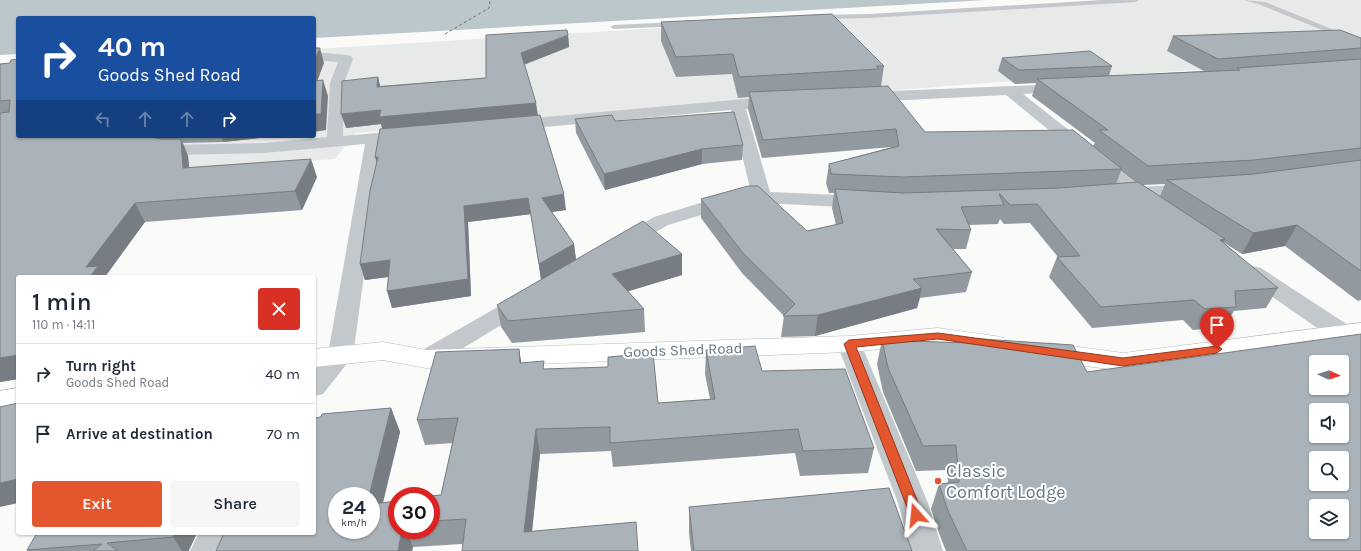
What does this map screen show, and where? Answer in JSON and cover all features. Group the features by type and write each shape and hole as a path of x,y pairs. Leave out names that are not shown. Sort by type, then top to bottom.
{"street":[{"path":"316,56 346,59 337,83 335,142"},
{"path":"851,98 1074,88"},
{"path":"1010,91 1136,194 1161,211"},
{"path":"500,126 796,100"},
{"path":"737,104 762,197"},
{"path":"124,138 169,150 264,148 421,134"},
{"path":"316,386 340,356 374,138"},
{"path":"1105,196 1205,189"},
{"path":"607,253 661,221 737,198 762,197 884,203"},
{"path":"1239,263 1351,332 1361,352"},
{"path":"426,359 540,292"},
{"name":"Goods Shed Road","path":"316,358 383,351 426,359 849,344 938,336 1123,362 1351,332"},
{"path":"849,344 913,503 927,551"},
{"path":"0,401 16,398"},
{"path":"206,551 216,535"}],"lane":[{"path":"809,18 869,16 1136,0"},
{"path":"1247,0 1263,3 1361,44"},
{"path":"614,27 684,24"}],"shaded area":[{"path":"0,0 986,0 316,38 316,16 16,16 16,54 0,55"},
{"path":"1122,0 1361,0 1361,60 987,83 355,133 335,159 93,176 0,186 17,138 316,138 316,49"}],"building":[{"path":"832,14 884,66 876,66 879,69 739,77 733,54 676,57 661,22"},
{"path":"567,30 568,35 521,53 536,103 379,117 381,110 341,114 342,81 378,77 377,87 486,78 486,35"},
{"path":"1340,30 1361,38 1361,48 1218,59 1173,36"},
{"path":"316,48 320,48 316,57"},
{"path":"1090,51 1112,66 1019,70 1002,58"},
{"path":"16,59 16,138 181,139 183,168 311,159 295,191 135,203 86,267 98,266 91,275 16,275 16,355 0,358 0,113 9,112 10,100 0,101 0,64 10,63 11,60"},
{"path":"1361,59 1361,148 1254,160 1148,166 1099,130 1108,130 1037,79 1240,70 1237,68"},
{"path":"323,80 321,114 316,114 316,81"},
{"path":"888,86 925,132 1073,130 1122,169 903,177 831,174 829,164 899,146 896,129 763,140 749,92"},
{"path":"734,112 743,145 702,149 604,174 575,119 612,115 615,121"},
{"path":"540,115 564,194 542,198 574,244 539,264 528,198 464,206 468,279 387,291 390,260 360,264 370,191 378,157 375,157 380,129"},
{"path":"1361,160 1361,271 1297,225 1253,233 1167,180 1254,174"},
{"path":"1138,182 1225,239 1220,240 1278,288 1235,291 1236,307 1205,309 1194,300 1101,307 1057,257 1080,256 1037,204 1010,205 999,194 1004,205 961,207 971,230 936,229 972,272 913,279 922,288 818,315 783,316 795,304 743,253 701,199 748,186 758,186 807,231 843,223 835,189 903,193 1058,188"},
{"path":"643,221 682,254 612,274 644,309 508,321 497,305"},
{"path":"1361,334 1361,551 967,551 948,511 939,484 959,482 956,445 923,446 888,368 882,340 968,343 966,338 1073,345 1087,372"},
{"path":"755,346 762,371 845,369 874,448 803,451 798,429 610,443 610,427 536,429 524,532 636,522 638,551 462,551 466,519 440,520 440,495 458,418 417,420 436,352 519,349 520,363 544,361 543,369 608,367 608,357 653,353 658,403 715,399 706,350"},
{"path":"16,403 16,479 0,483 0,407"},
{"path":"391,408 371,487 328,487 328,539 380,539 380,503 388,502 388,539 400,539 398,551 216,551 223,535 316,535 316,418 321,417 322,414"},
{"path":"889,488 912,551 694,551 689,507"},
{"path":"36,535 174,535 173,537 107,543 118,551 93,551 102,544 27,550"}],"ferry route":[{"path":"445,34 489,8 490,0"}],"place":[{"name":"Classic Comfort Lodge","path":"938,481"}],"route":[{"path":"916,515 913,503 849,344 938,336 1123,362 1217,349"}]}
